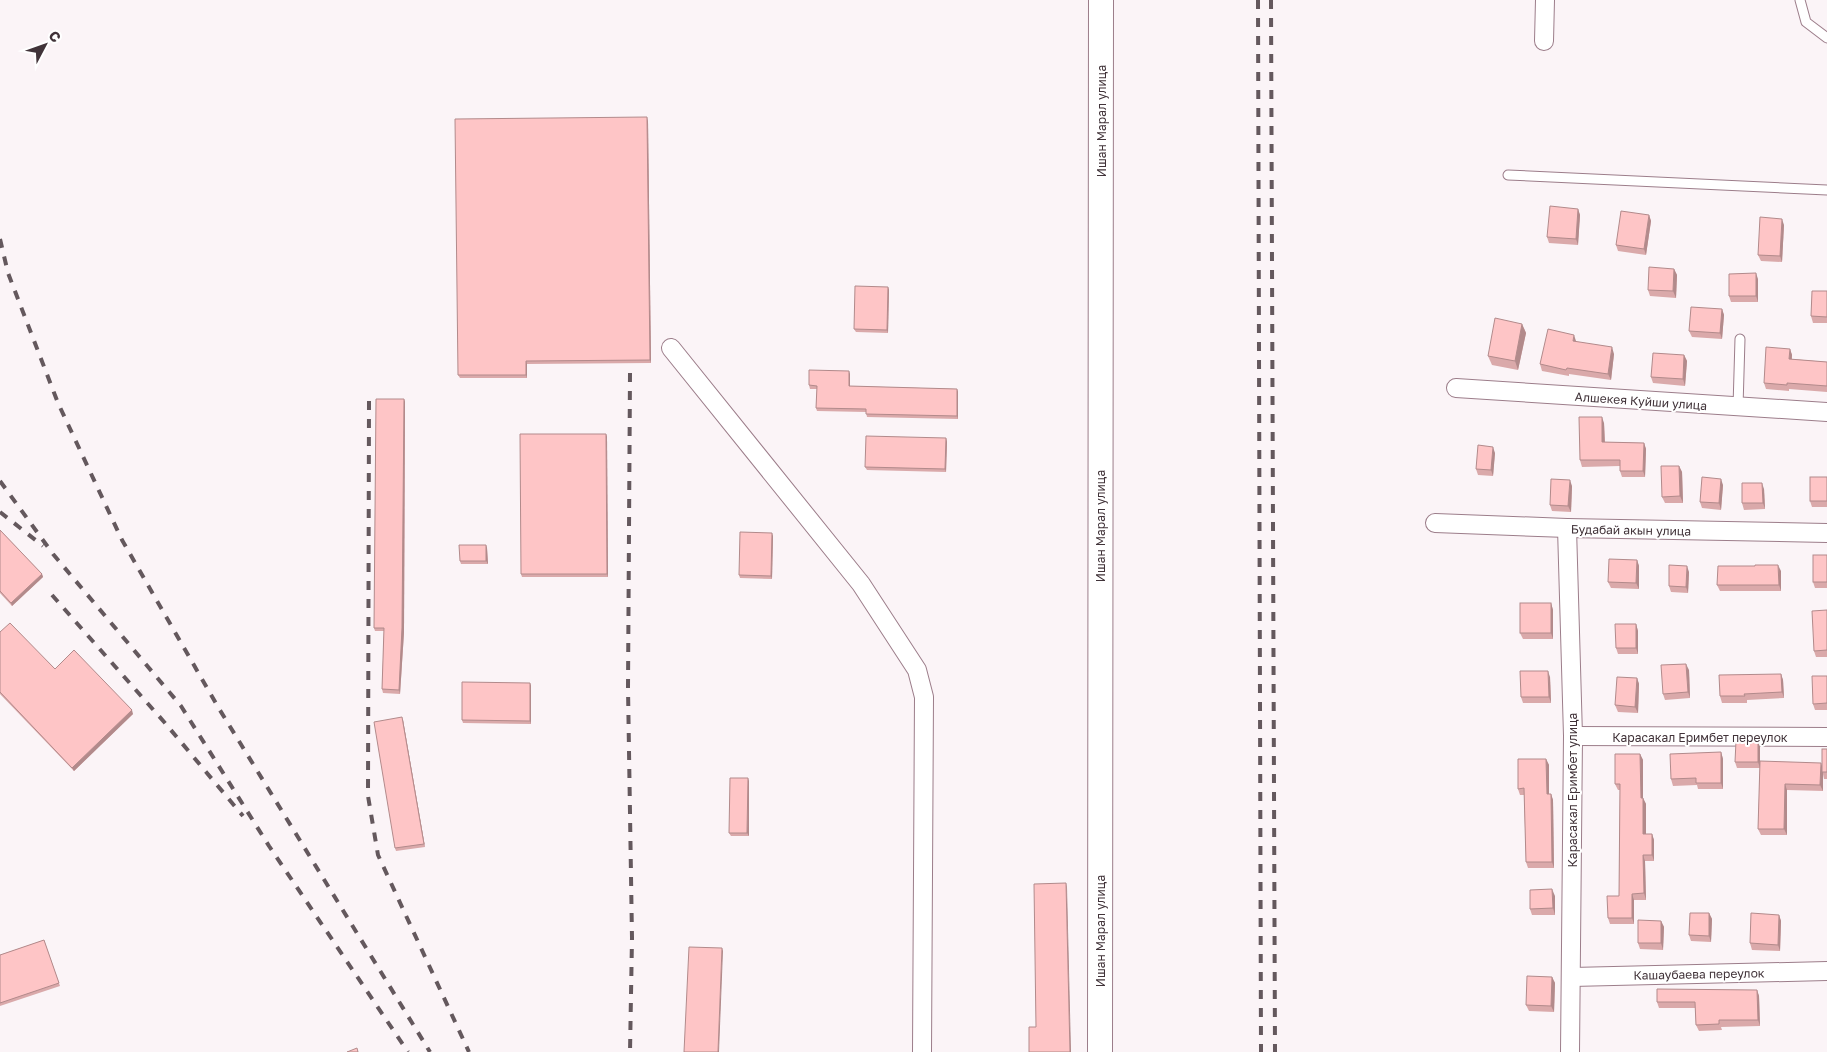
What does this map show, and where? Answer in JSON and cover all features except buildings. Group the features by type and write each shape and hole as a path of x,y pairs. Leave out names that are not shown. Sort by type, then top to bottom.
{"main road":[{"name":"Ишан Марал улица","path":"1100,1052 1101,0"}],"street":[{"path":"1544,41 1545,0"},
{"path":"671,348 861,584 917,670 924,697 922,1052"},
{"name":"Алшекея Куйши улица","path":"1456,388 1738,408 1827,412"},
{"name":"Будабай акын улица","path":"1435,523 1566,528 1827,533"},
{"name":"Карасакал Еримбет улица","path":"1566,528 1573,736 1570,1052"},
{"name":"Карасакал Еримбет переулок","path":"1573,736 1827,738"},
{"name":"Кашаубаева переулок","path":"1572,977 1827,971"}],"lane":[{"path":"1800,0 1806,22 1827,38"},
{"path":"1508,175 1827,190"},
{"path":"1738,408 1740,339"}],"railway":[{"path":"1258,0 1261,1052"},
{"path":"1271,0 1275,1052"},
{"path":"0,239 8,273 58,403 122,540 218,707 430,1052"},
{"path":"630,373 628,688 632,938 630,1052"},
{"path":"369,401 368,796 378,855 469,1052"},
{"path":"0,481 53,554 181,706 269,846 408,1052"},
{"path":"0,512 43,546"},
{"path":"52,595 165,723 243,816"}]}
